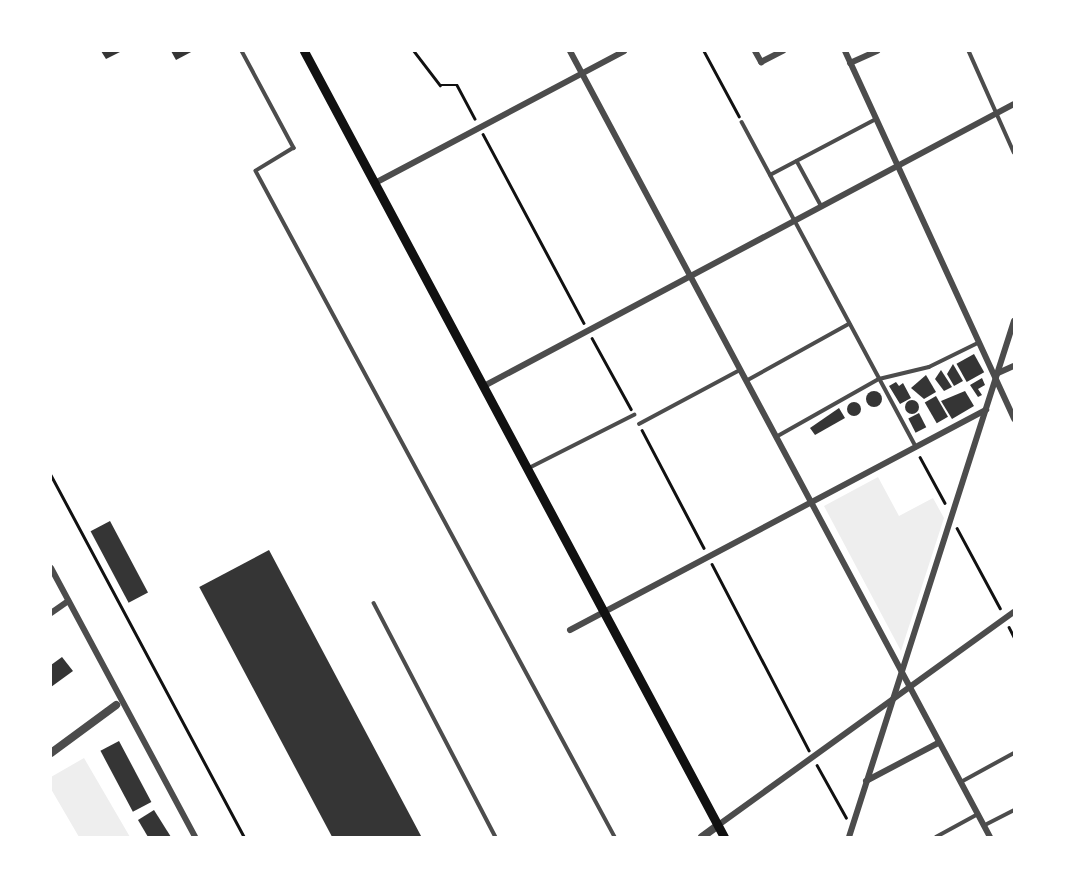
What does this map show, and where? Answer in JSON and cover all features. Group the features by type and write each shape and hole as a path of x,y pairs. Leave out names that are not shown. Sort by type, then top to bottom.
{"main road":[{"path":"304,51 724,837"}],"street":[{"path":"570,51 990,837"},
{"path":"375,183 624,51"},
{"path":"755,51 761,62 783,51"},
{"path":"845,51 978,343 1012,406 1014,419"},
{"path":"850,63 877,51"},
{"path":"484,386 1014,104"},
{"path":"849,837 1014,321"},
{"path":"997,376 1014,366"},
{"path":"570,630 986,410"},
{"path":"51,568 119,703 195,837"},
{"path":"51,613 68,601"},
{"path":"702,837 1014,612"},
{"path":"51,753 119,703"},
{"path":"866,782 938,743"}],"lane":[{"path":"242,51 295,148 256,171 615,837"},
{"path":"969,51 1014,152"},
{"path":"770,175 876,119"},
{"path":"742,122 916,447"},
{"path":"797,160 822,206"},
{"path":"746,381 849,324"},
{"path":"776,437 879,379 929,367 978,343"},
{"path":"639,424 740,370"},
{"path":"527,469 634,415"},
{"path":"374,603 496,837"},
{"path":"960,782 1014,753"},
{"path":"984,826 1014,810"},
{"path":"936,837 978,814"}],"path":[{"path":"414,51 440,85 457,85 634,415"},
{"path":"704,51 742,122"},
{"path":"639,424 852,827"},
{"path":"916,447 1014,637"},
{"path":"51,475 244,837"}],"shaded area":[{"path":"878,477 899,516 933,498 944,518 901,651 824,506"},
{"path":"84,758 130,837 79,837 51,789 51,777"}],"building":[{"path":"101,51 122,51 106,59"},
{"path":"171,51 193,51 176,60"},
{"path":"974,354 984,372 967,382 957,364"},
{"path":"953,364 963,381 954,386 947,374"},
{"path":"941,370 952,387 944,391 935,379"},
{"path":"926,375 936,392 924,399 911,388"},
{"path":"982,378 985,385 978,389 982,395 978,397 970,385"},
{"path":"896,382 899,386 903,383 911,398 900,404 889,386"},
{"path":"874,391 880,393 880,405 874,407 868,405 866,399 868,393"},
{"path":"965,391 974,406 952,419 941,401"},
{"path":"936,396 948,417 937,423 925,402"},
{"path":"909,400 915,400 919,407 915,414 909,414 905,410 905,404"},
{"path":"851,402 857,402 861,409 857,416 851,416 847,412 847,406"},
{"path":"839,408 845,418 815,435 810,428"},
{"path":"919,413 926,427 916,433 908,418"},
{"path":"110,521 148,593 129,603 91,531"},
{"path":"269,550 422,837 332,837 199,587"},
{"path":"62,657 73,671 51,687 51,665"},
{"path":"119,741 151,802 133,812 100,751"},
{"path":"154,810 171,837 148,837 138,820"}]}
